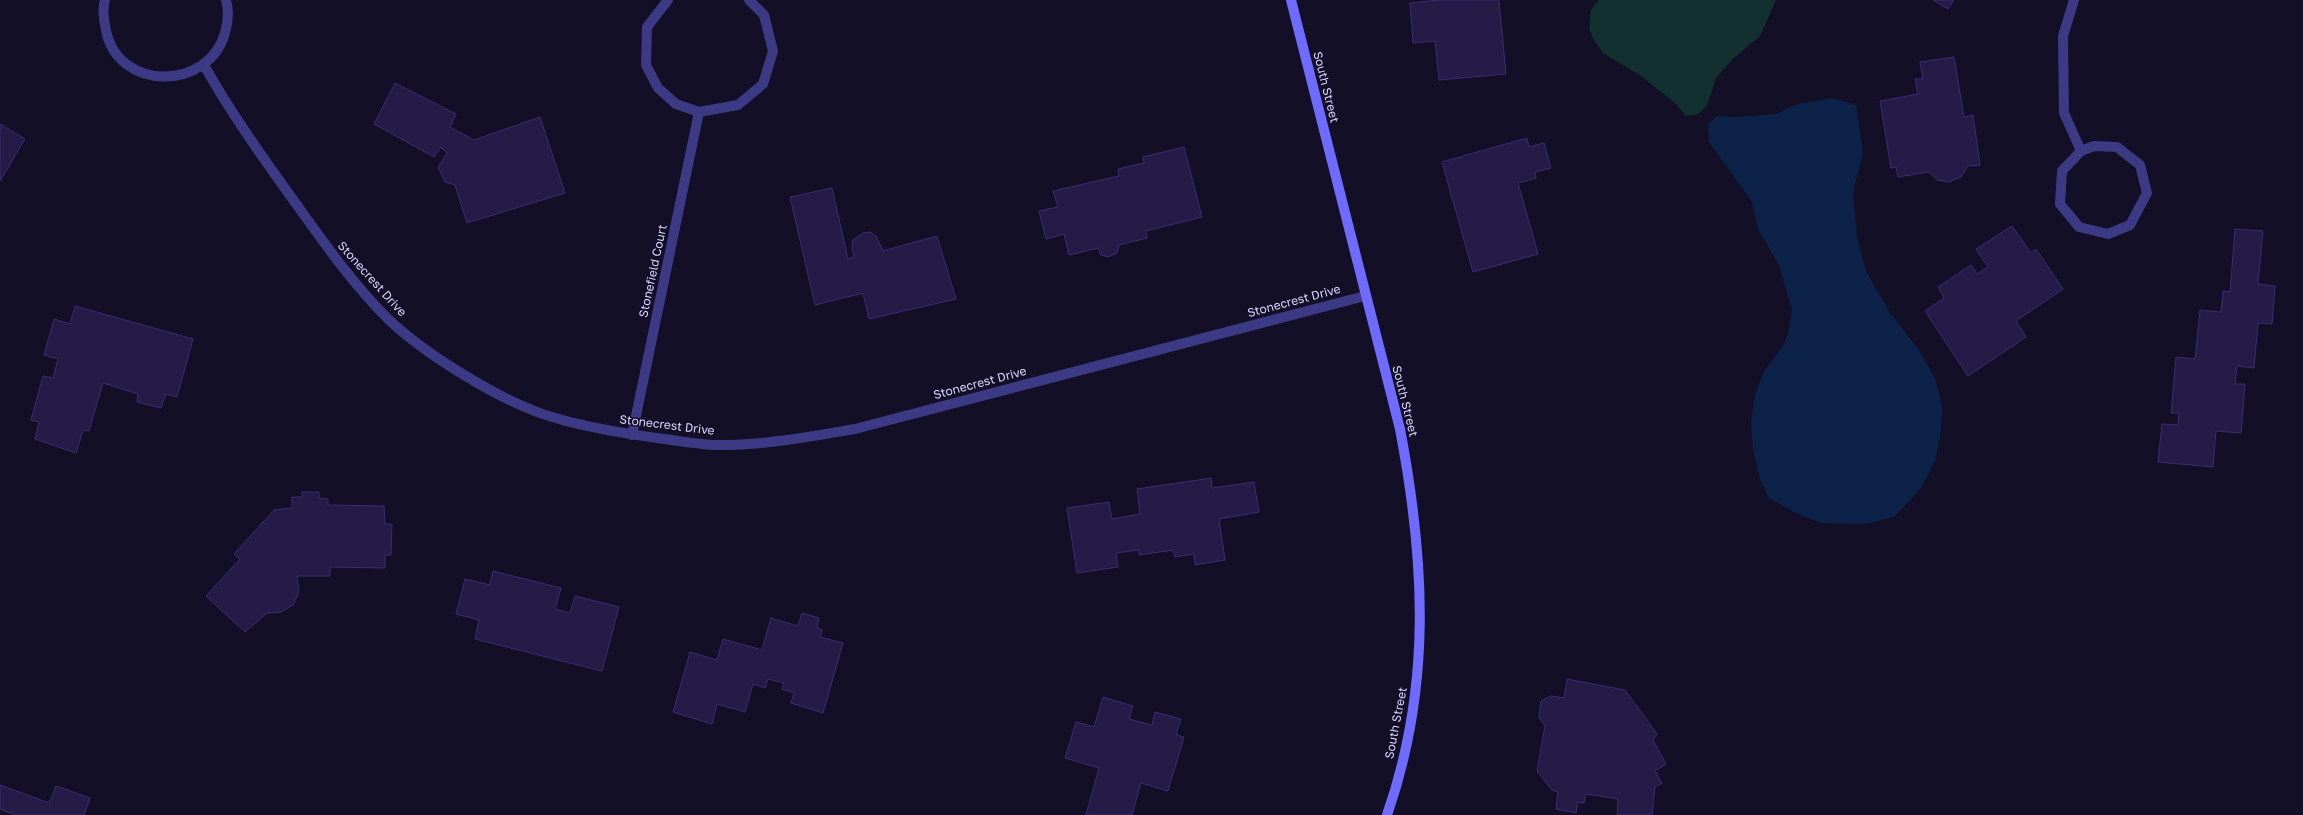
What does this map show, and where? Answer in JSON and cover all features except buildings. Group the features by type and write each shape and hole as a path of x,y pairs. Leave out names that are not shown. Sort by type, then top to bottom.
{"street":[{"path":"105,0 104,18 107,36 121,58 133,68 160,77 175,77 190,73 204,65 216,53 223,39 228,23 226,0"},
{"path":"668,0 647,27 646,65 658,88 676,104 699,112 738,105 763,84 773,52 764,15 749,0"},
{"name":"South Street","path":"1291,0 1400,429 1412,492 1418,548 1421,602 1420,646 1416,695 1399,779 1387,815"},
{"path":"2074,0 2063,36 2064,113 2081,151"},
{"name":"Stonecrest Drive","path":"204,65 229,110 335,258 370,299 409,337 439,359 510,400 551,417 632,435 713,445 789,440 855,429 1365,296"},
{"name":"Stonefield Court","path":"632,435 699,112"},
{"path":"2094,146 2117,147 2140,165 2147,193 2130,225 2108,234 2079,227 2060,204 2062,171 2081,151 2094,146"}],"green space":[{"path":"1599,0 1776,0 1760,36 1733,59 1716,78 1707,106 1698,114 1686,116 1676,104 1641,76 1603,53 1594,40 1589,28 1591,10"}],"water":[{"path":"1832,98 1856,105 1863,154 1853,192 1857,237 1866,271 1890,313 1919,350 1935,378 1942,406 1941,432 1935,461 1920,489 1894,517 1865,524 1821,523 1800,515 1769,498 1760,479 1753,450 1751,423 1755,394 1765,370 1780,350 1788,335 1792,310 1779,265 1759,231 1752,202 1709,142 1708,124 1717,116 1736,117 1776,114 1798,104"}]}
